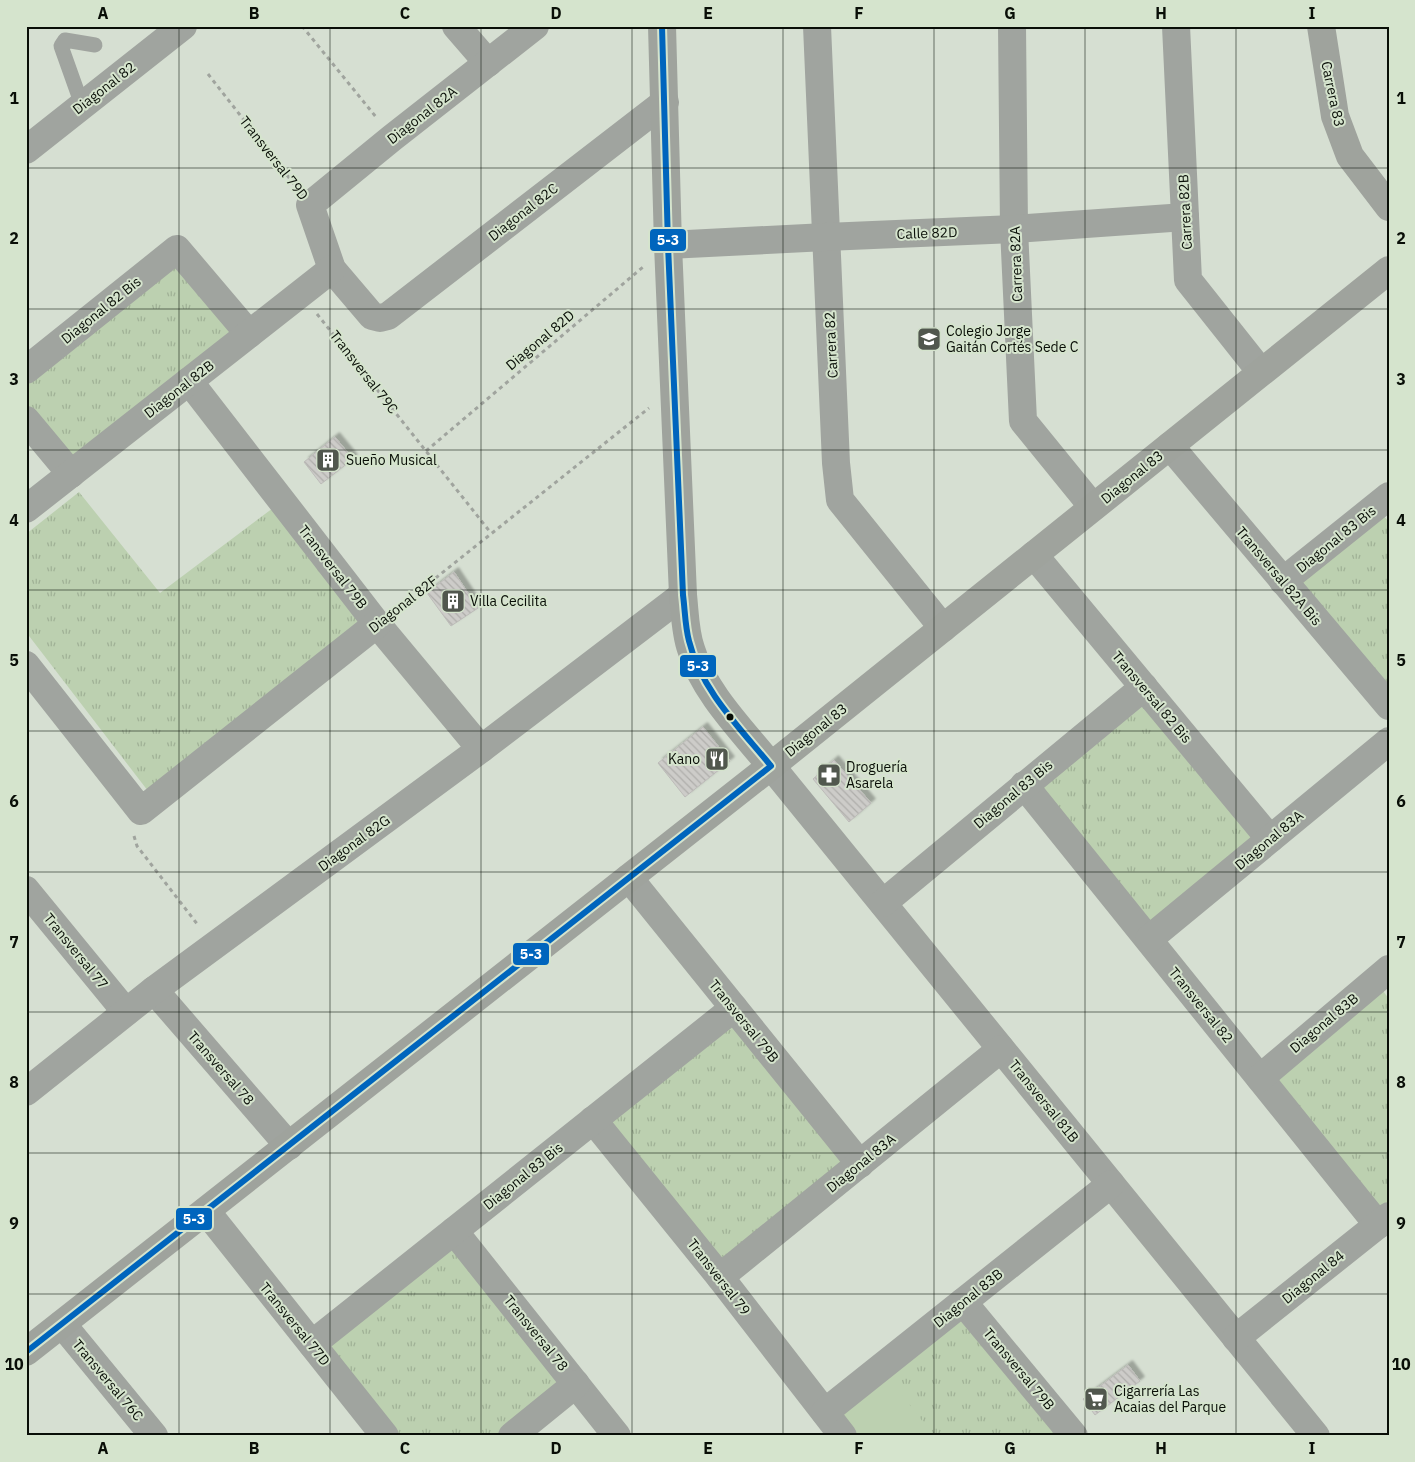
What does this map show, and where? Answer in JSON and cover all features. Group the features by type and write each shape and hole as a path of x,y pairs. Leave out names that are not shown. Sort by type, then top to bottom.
{"street":[{"name":"Diagonal 82","path":"26,150 183,26"},
{"path":"456,26 488,63"},
{"name":"Diagonal 82A","path":"310,204 536,26"},
{"path":"662,26 668,245 683,595 687,634 696,664 710,690 771,766"},
{"name":"Carrera 82","path":"817,26 836,463 840,500 942,628"},
{"name":"Carrera 82A","path":"1012,26 1014,229 1023,421 1094,507"},
{"name":"Carrera 82B","path":"1176,26 1188,280 1261,372"},
{"name":"Carrera 83","path":"1321,26 1335,116 1350,156 1389,207"},
{"name":"Diagonal 82C","path":"380,318 388,316 665,102"},
{"name":"Transversal 79D","path":"310,204 332,269 372,316 380,318"},
{"name":"Calle 82D","path":"668,245 1014,229 1185,217"},
{"name":"Diagonal 82 Bis","path":"26,370 177,249 249,334"},
{"name":"Diagonal 82B","path":"26,509 332,269"},
{"name":"Diagonal 83","path":"26,1352 771,766 1389,270"},
{"name":"Transversal 79B","path":"189,381 378,624 481,749"},
{"path":"26,420 71,474"},
{"name":"Transversal 82A Bis","path":"1170,446 1389,706"},
{"name":"Diagonal 83 Bis","path":"1283,581 1384,508"},
{"name":"Transversal 82 Bis","path":"1034,555 1270,839"},
{"name":"Diagonal 82G","path":"26,1092 154,990 481,749 683,595"},
{"name":"Diagonal 82F","path":"141,811 378,624"},
{"path":"26,665 141,811"},
{"name":"Diagonal 83 Bis","path":"883,903 1144,687"},
{"name":"Diagonal 83A","path":"1148,939 1389,741"},
{"name":"Transversal 81B","path":"771,766 1316,1436"},
{"name":"Transversal 82","path":"1024,785 1260,1078 1383,1220"},
{"name":"Transversal 79B","path":"629,878 860,1164"},
{"name":"Transversal 77","path":"26,890 126,1012"},
{"name":"Diagonal 83B","path":"1260,1078 1384,982"},
{"name":"Transversal 78","path":"154,990 289,1146"},
{"name":"Diagonal 83 Bis","path":"312,1344 734,1008"},
{"name":"Diagonal 83A","path":"720,1277 1001,1048"},
{"name":"Transversal 79","path":"593,1120 720,1277 843,1436"},
{"name":"Diagonal 83B","path":"825,1412 1111,1184"},
{"name":"Transversal 77D","path":"206,1211 385,1436"},
{"name":"Diagonal 84","path":"1236,1338 1383,1220"},
{"name":"Transversal 78","path":"454,1231 618,1436"},
{"name":"Transversal 79B","path":"963,1302 1074,1436"},
{"name":"Transversal 76C","path":"62,1324 154,1436"},
{"path":"512,1436 576,1384"}],"lane":[{"path":"82,105 61,46 65,40 95,45"}],"path":[{"path":"302,26 392,138"},
{"name":"Transversal 79D","path":"208,74 310,204"},
{"name":"Diagonal 82D","path":"426,451 668,245"},
{"name":"Transversal 79C","path":"301,294 491,533"},
{"name":"Diagonal 82F","path":"378,624 657,402"},
{"path":"141,811 134,835 137,846 214,946"}],"green space":[{"path":"178,265 234,329 69,459 26,404 26,385"},
{"path":"79,492 160,593 273,508 362,619 148,791 26,632 26,534"},
{"path":"1376,507 1389,522 1389,706 1283,581"},
{"path":"1144,687 1270,839 1149,939 1024,785"},
{"path":"1375,980 1389,999 1389,1216 1260,1078"},
{"path":"734,1008 860,1164 720,1277 593,1120"},
{"path":"454,1231 576,1384 512,1436 385,1436 312,1344"},
{"path":"963,1302 1074,1436 843,1436 825,1412"},
{"path":"888,1377 934,1436 855,1436 839,1415"}],"building":[{"name":"Sueño Musical","path":"335,437 353,459 321,484 304,462"},
{"name":"Villa Cecilita","path":"454,572 478,608 451,626 427,593"},
{"path":"703,727 730,761 685,797 658,763"},
{"path":"834,760 871,803 849,822 813,779"},
{"path":"1128,1365 1140,1381 1095,1415 1083,1399"}],"transit line":[{"name":"5-3","path":"26,1352 771,766 712,692 695,659 687,630 683,595 668,245 662,26"}],"place":[{"name":"Colegio Jorge Gaitán Cortés Sede C","path":"929,339"},
{"name":"Sueño Musical","path":"328,460"},
{"name":"Villa Cecilita","path":"453,601"},
{"name":"Kano","path":"717,759"},
{"name":"Droguería Asarela","path":"829,775"},
{"name":"Cigarrería Las Acaias del Parque","path":"1096,1399"}]}
